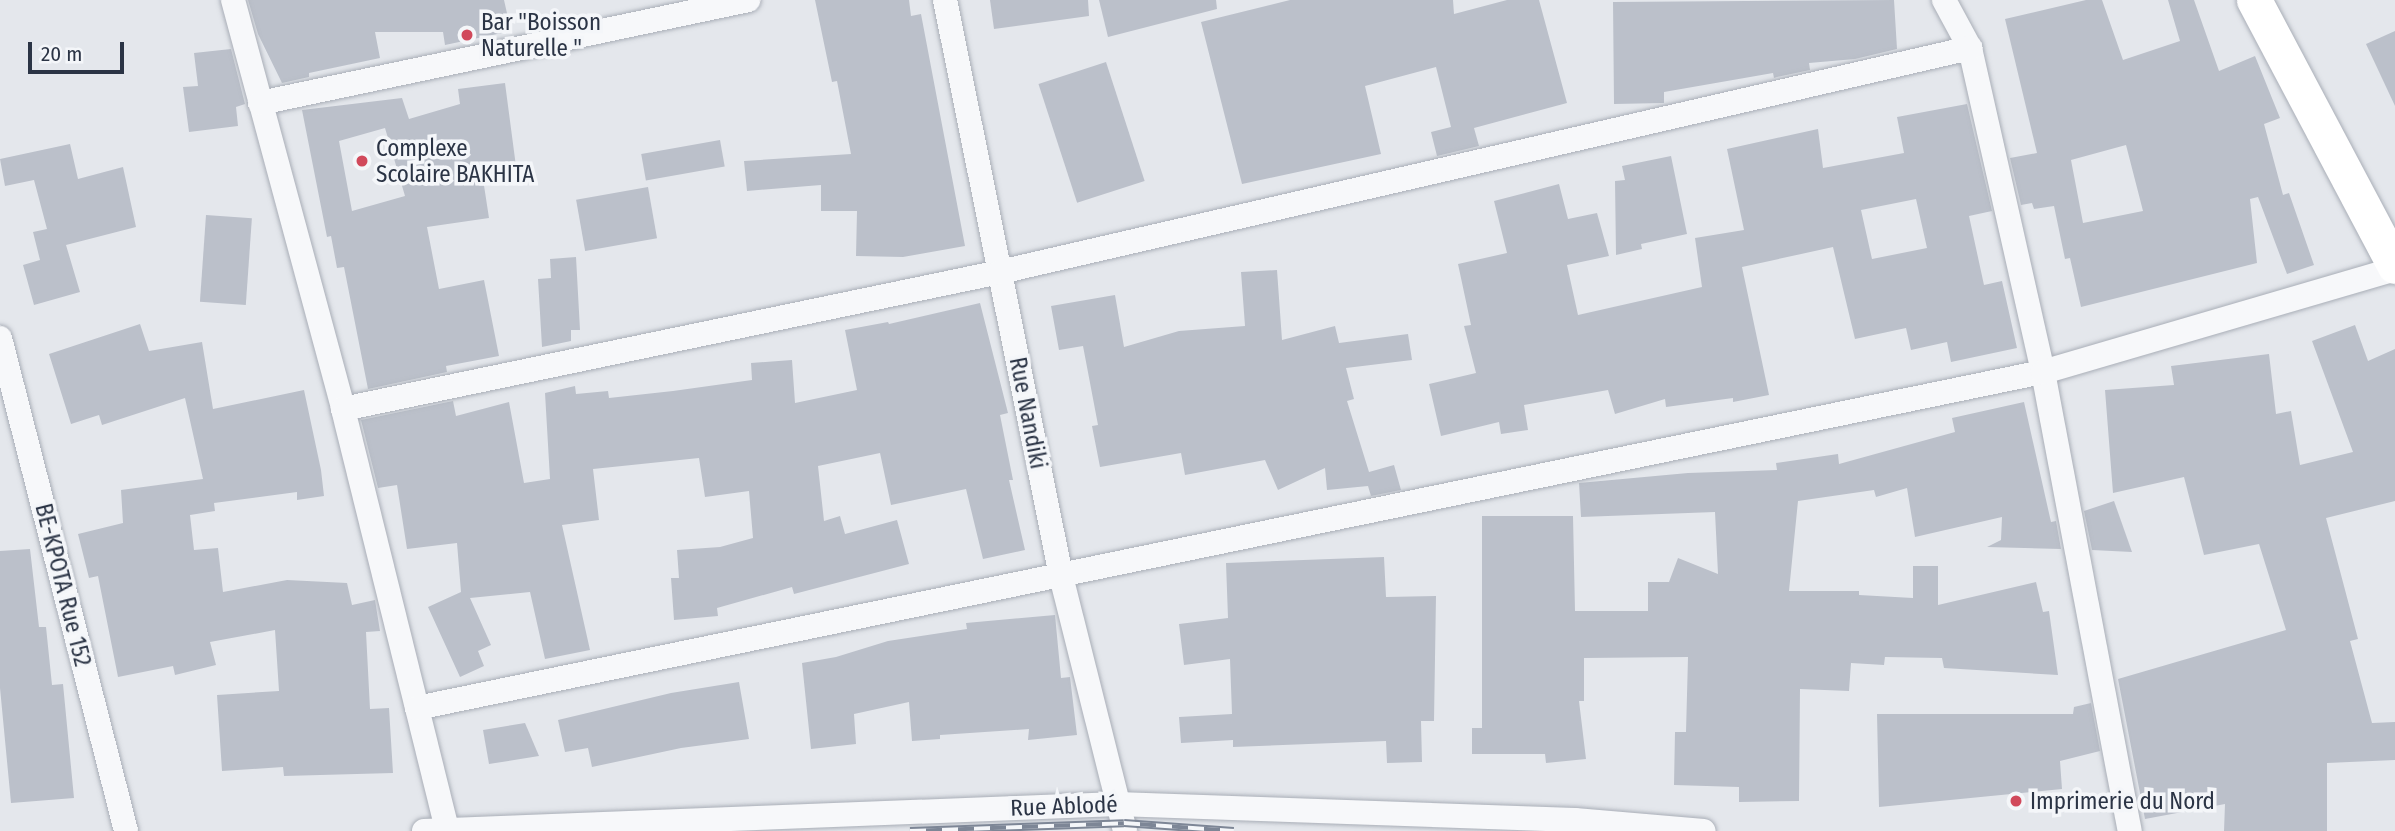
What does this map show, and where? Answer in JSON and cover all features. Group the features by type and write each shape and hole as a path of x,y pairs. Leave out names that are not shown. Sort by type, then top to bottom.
{"main road":[{"path":"2254,0 2395,267"}],"street":[{"path":"233,0 343,409 417,708 435,830"},
{"path":"260,103 748,0"},
{"name":"Rue Nandiki","path":"945,0 1061,576 1122,819"},
{"path":"1944,0 1970,48 2043,372 2130,831"},
{"path":"343,409 1000,272 1970,48"},
{"path":"417,708 2043,372 2395,267"},
{"name":"BE-KPOTA Rue 152","path":"0,338 125,831"},
{"name":"Rue Ablodé","path":"435,830 1122,819 1575,820 1704,831"}],"building":[{"path":"248,0 504,0 511,31 445,45 443,32 375,32 380,58 309,73 309,77 282,83 258,34"},
{"path":"815,0 909,0 911,16 921,14 965,246 903,257 856,256 857,211 821,211 821,185 747,191 744,161 851,154 837,81 832,82"},
{"path":"990,0 1088,0 1089,16 994,29"},
{"path":"1099,0 1216,0 1217,9 1108,37"},
{"path":"1290,0 1453,0 1454,14 1507,0 1539,0 1567,103 1474,128 1479,146 1437,156 1431,132 1451,127 1436,67 1365,86 1381,154 1242,184 1201,22"},
{"path":"1894,0 1897,49 1855,59 1809,63 1810,70 1774,78 1773,73 1664,92 1664,103 1614,104 1613,2"},
{"path":"2086,0 2102,0 2123,60 2180,41 2168,0 2194,0 2219,71 2255,56 2280,118 2264,124 2283,195 2289,193 2314,265 2287,274 2258,197 2250,199 2257,263 2081,307 2070,258 2065,259 2054,206 2034,209 2032,203 2021,205 2010,158 2037,153 2005,19","holes":["2126,145 2143,211 2083,223 2071,160"]},
{"path":"2395,31 2395,106 2366,44"},
{"path":"231,49 245,104 236,107 238,126 189,132 183,87 198,86 194,53"},
{"path":"1106,62 1145,181 1077,203 1038,84"},
{"path":"505,83 517,174 483,179 489,218 427,227 439,289 484,280 499,356 446,366 447,372 368,389 344,267 337,268 331,236 327,237 302,110 402,98 409,119 460,104 458,89","holes":["385,128 405,196 352,211 339,141"]},
{"path":"1967,104 1992,211 1969,216 1984,285 2002,281 2017,348 1951,362 1947,342 1911,350 1906,328 1855,339 1833,247 1742,267 1769,395 1733,402 1733,398 1666,407 1665,399 1615,414 1608,390 1524,405 1528,430 1501,434 1499,422 1441,436 1429,384 1476,373 1464,326 1471,325 1458,264 1507,253 1494,201 1559,184 1568,219 1597,213 1609,256 1567,265 1578,315 1702,287 1695,238 1744,230 1727,149 1818,129 1823,168 1904,153 1897,117","holes":["1916,199 1927,248 1872,259 1861,210"]},
{"path":"720,140 725,167 646,180 641,154"},
{"path":"70,144 78,179 123,167 136,227 66,245 80,292 34,305 23,265 40,260 33,232 47,229 34,180 5,186 0,159"},
{"path":"1671,156 1687,234 1641,244 1642,249 1616,255 1615,181 1625,180 1622,166"},
{"path":"648,187 657,238 585,251 576,200"},
{"path":"206,215 252,218 246,305 200,302"},
{"path":"576,257 580,330 571,330 571,341 542,347 538,279 551,278 550,259"},
{"path":"1277,270 1282,340 1335,326 1339,343 1408,334 1412,360 1346,368 1354,399 1347,401 1369,472 1394,465 1401,490 1371,496 1368,486 1327,490 1325,468 1278,490 1265,460 1185,475 1181,453 1100,467 1092,426 1098,425 1083,346 1059,350 1051,306 1115,295 1124,347 1179,331 1245,326 1241,272"},
{"path":"980,303 1008,413 1000,415 1013,480 1009,480 1025,550 983,559 966,489 891,505 880,453 818,466 824,521 840,516 845,534 897,520 909,564 794,594 792,587 717,608 718,616 674,620 671,578 679,578 677,550 720,547 753,538 749,491 705,497 699,458 593,469 599,520 562,525 590,650 545,659 530,592 470,598 491,645 478,651 484,666 460,677 428,607 461,592 457,543 407,549 397,485 378,488 361,420 453,401 456,416 509,402 524,483 550,479 545,393 575,386 576,394 608,391 609,398 673,391 752,380 751,363 792,360 795,403 857,390 845,330 888,322 889,324"},
{"path":"140,324 149,351 202,342 213,409 304,390 324,496 297,500 297,492 214,503 215,511 190,515 194,550 218,548 223,592 287,580 347,583 352,605 375,600 380,631 366,632 370,709 389,708 393,773 284,776 283,767 222,771 217,695 279,691 275,630 210,642 216,665 175,675 173,666 118,677 98,576 89,578 78,534 123,523 121,490 203,479 185,398 102,425 99,415 71,424 49,354"},
{"path":"2355,325 2368,361 2395,349 2395,501 2326,518 2358,639 2350,641 2372,723 2395,722 2395,760 2327,763 2327,831 2224,831 2225,804 2145,819 2118,679 2286,630 2259,544 2204,555 2184,477 2113,493 2105,390 2174,385 2171,366 2269,354 2276,414 2291,411 2300,465 2353,452 2312,341"},
{"path":"2024,402 2051,522 2056,521 2061,549 1987,547 2001,540 2002,517 1915,537 1907,488 1876,497 1874,490 1798,501 1789,591 1859,591 1859,595 1913,598 1913,566 1938,566 1938,605 2036,582 2043,612 2049,611 2058,675 1944,668 1942,658 1885,657 1884,665 1851,663 1849,691 1800,689 1799,801 1739,802 1739,787 1674,785 1675,732 1686,732 1688,657 1584,658 1584,701 1579,701 1586,759 1546,763 1545,754 1472,754 1472,728 1482,728 1482,516 1573,516 1575,611 1648,611 1648,582 1669,582 1678,558 1718,574 1715,512 1581,517 1579,483 1688,473 1777,470 1776,463 1838,454 1839,464 1955,432 1952,418"},
{"path":"2114,501 2132,552 2092,550 2084,511"},
{"path":"30,549 39,627 46,627 52,685 63,684 74,798 11,803 0,688 0,551"},
{"path":"1384,557 1386,597 1436,596 1434,721 1421,721 1422,762 1387,763 1386,741 1233,747 1233,740 1181,743 1179,717 1232,714 1230,659 1184,665 1179,624 1228,618 1226,563"},
{"path":"1055,615 1061,678 1070,677 1077,735 1028,740 1029,729 940,735 940,739 912,741 909,702 854,714 856,744 811,749 802,663 836,657 888,641 967,629 966,623"},
{"path":"739,682 749,739 681,748 592,767 588,748 565,752 558,720 671,693"},
{"path":"2091,703 2100,751 2060,761 2062,789 1879,807 1877,714 2073,714 2074,707"},
{"path":"525,723 539,756 489,764 483,730"}],"railway":[{"path":"910,831 1124,823 1234,831"}],"place":[{"name":"Bar \"Boisson Naturelle \"","path":"467,35"},
{"name":"Complexe Scolaire BAKHITA","path":"362,161"},
{"name":"Imprimerie du Nord","path":"2016,801"}]}
